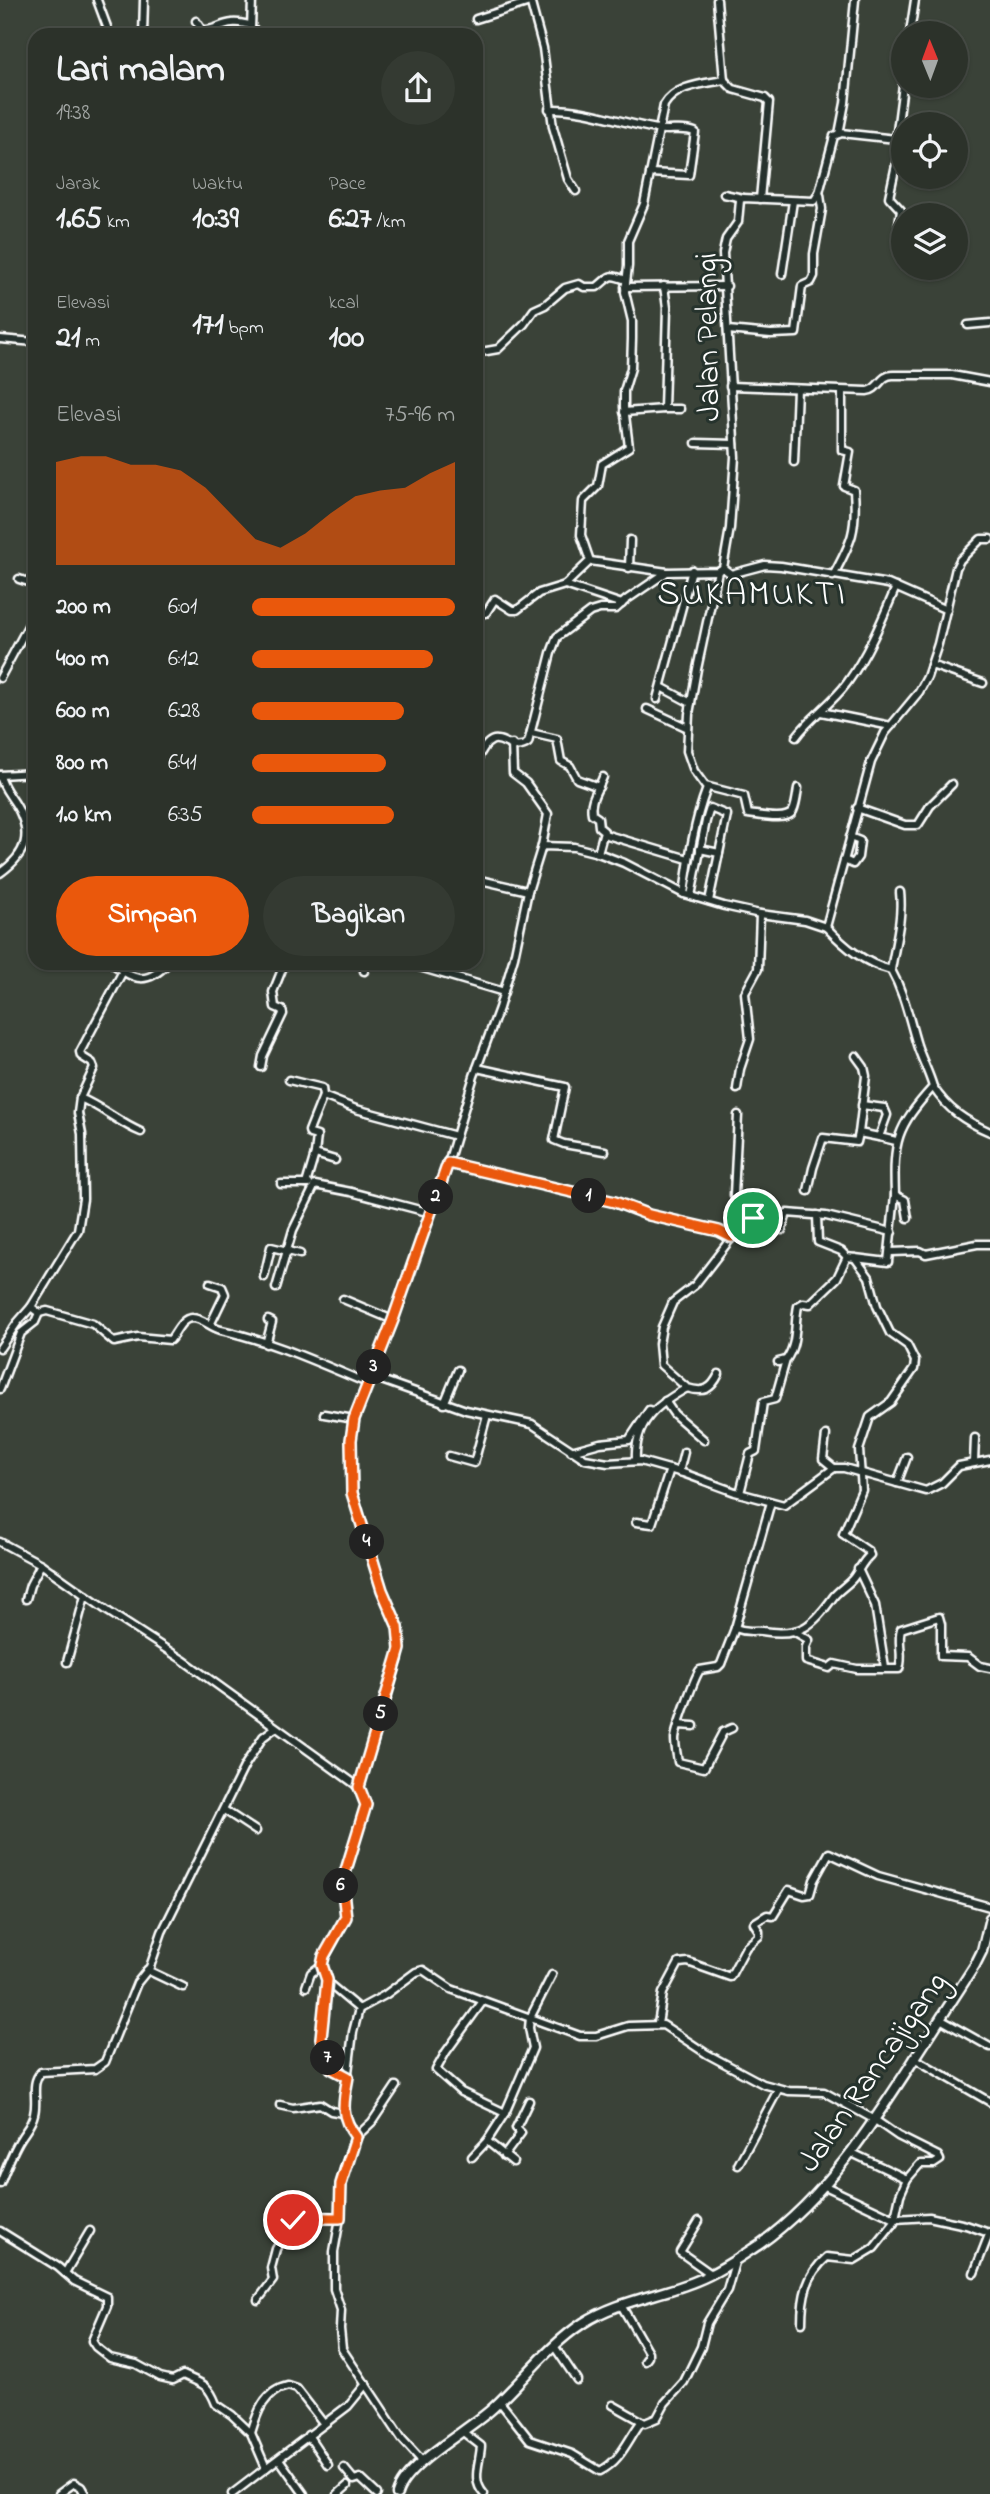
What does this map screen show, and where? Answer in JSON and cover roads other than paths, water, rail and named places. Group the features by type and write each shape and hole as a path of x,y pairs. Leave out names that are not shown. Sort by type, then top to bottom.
{"main road":[{"name":"Jalan Rancajigang","path":"397,2494 403,2481 423,2462 500,2402 529,2369 584,2322 621,2305 697,2281 736,2259 784,2224 823,2185 875,2120 979,1959 990,1918"}],"street":[{"path":"97,0 107,28"},
{"path":"143,28 144,0"},
{"path":"252,28 250,25 253,0"},
{"path":"716,0 724,80 733,89 765,98 769,102 760,199"},
{"path":"839,134 845,103 855,0"},
{"path":"912,21 915,0"},
{"path":"475,19 530,1 546,61 549,109 568,180 576,191"},
{"path":"196,22 200,28"},
{"path":"219,28 229,23 250,25"},
{"path":"590,561 581,535 583,501 598,486 602,464 629,447 624,412 624,391 631,368 632,339 632,321 625,283 628,237 643,209 661,110 674,93 724,80"},
{"path":"549,109 589,112 657,130 695,132 690,173 686,176 650,173"},
{"path":"724,194 743,198 814,201 819,193 834,136 839,134 891,139"},
{"path":"891,188 889,197 895,203"},
{"path":"728,330 771,334 796,333 802,286 812,281 814,276 814,254 822,209 819,193"},
{"name":"Jalan Pelangi","path":"707,788 689,761 688,728 733,499 734,444 724,248 726,239 738,222 740,200 743,198"},
{"path":"782,274 793,201"},
{"path":"483,352 498,349 534,310 565,288 579,284 584,287 597,287 608,276 614,275 625,283 727,286"},
{"path":"664,286 667,308 664,409"},
{"path":"968,325 990,323"},
{"path":"0,339 28,341"},
{"path":"730,386 873,390 888,375 951,375 990,382"},
{"path":"794,462 797,389"},
{"path":"833,576 849,548 855,529 854,491 844,486 850,452 842,450 842,391"},
{"path":"624,412 680,409"},
{"path":"696,443 734,444"},
{"path":"826,927 871,762 891,726 919,692 931,665 960,560 981,539 990,539"},
{"path":"629,568 630,540"},
{"path":"590,561 667,572 721,569 731,574 765,565 781,566 896,587 947,610"},
{"path":"483,613 486,613 491,601 495,599 512,610 517,610 539,593 565,585 590,561"},
{"path":"657,699 692,570"},
{"path":"483,750 488,741 524,746 528,743 557,637 590,611 615,610 667,572"},
{"path":"19,579 28,582"},
{"path":"565,585 622,604"},
{"path":"796,737 820,711 827,708 846,684 879,628 896,587"},
{"path":"0,678 28,626"},
{"path":"0,662 8,663"},
{"path":"931,665 983,683"},
{"path":"661,687 691,703"},
{"path":"648,709 688,728"},
{"path":"820,711 891,726"},
{"path":"531,733 557,739 561,761 570,766 577,779 599,788"},
{"path":"359,1787 398,1660 400,1644 398,1627 382,1590 352,1493 351,1440 354,1419 393,1320 404,1282 448,1163 504,992 528,891 542,846 548,814 526,783 514,775 511,766 512,744"},
{"path":"0,873 21,853 26,826 1,783 0,775 28,774"},
{"path":"598,853 604,830 598,824 598,818 591,812 594,794 603,777"},
{"path":"857,808 905,825 918,825 930,806 952,783"},
{"path":"687,895 688,859 707,788 744,796 748,814 782,817 790,815 793,810 798,788"},
{"path":"687,895 710,808 727,814 709,901"},
{"path":"604,834 688,859"},
{"path":"844,860 853,864 858,857 860,841 850,836"},
{"path":"542,846 574,847 598,853 687,895 760,915 805,920 826,927 860,958 891,971"},
{"path":"700,849 719,853"},
{"path":"483,880 528,891"},
{"path":"900,892 901,911 891,971 904,996 917,1046 933,1087 945,1105 954,1113 990,1132"},
{"path":"737,1089 740,1069 750,1039 746,992 758,969 760,915"},
{"path":"0,1348 31,1307 78,1230 83,1199 82,1134 78,1113 80,1098 94,1068 80,1052 123,971 143,979 152,978 160,970"},
{"path":"261,1067 283,1014 282,1010 275,1007 272,998 282,970"},
{"path":"430,970 504,992"},
{"path":"808,1191 823,1138 857,1142 865,1071 856,1056"},
{"path":"477,1068 565,1087 554,1140 571,1146 605,1151"},
{"path":"289,1080 323,1088 323,1096 309,1131 317,1136 306,1184"},
{"path":"817,1215 816,1241 841,1251 847,1257 888,1262 895,1195 896,1142 905,1120 933,1087"},
{"path":"323,1096 356,1109 456,1136"},
{"path":"80,1098 141,1132"},
{"path":"862,1105 882,1107 886,1111 879,1137"},
{"path":"738,1115 734,1195 735,1198 750,1204 753,1218 750,1226"},
{"path":"859,1133 896,1142"},
{"path":"315,1154 335,1160"},
{"path":"448,1163 615,1202 649,1215 719,1231 731,1237"},
{"path":"281,1184 315,1185 431,1213"},
{"path":"276,1288 293,1230 315,1185"},
{"path":"895,1195 905,1200 908,1218"},
{"path":"719,1374 714,1384 706,1390 687,1388 660,1364 659,1344 664,1317 673,1302 695,1285 739,1230 750,1226 781,1230 786,1213 817,1215 892,1232"},
{"path":"891,1252 920,1251 926,1254 990,1244"},
{"path":"264,1277 270,1249 273,1247 300,1254"},
{"path":"740,1493 750,1454 756,1451 763,1402 775,1399 796,1336 799,1306 803,1303 810,1304 817,1299 837,1278 847,1257"},
{"path":"735,1628 748,1633 759,1631 783,1634 806,1627 825,1611 837,1593 855,1576 870,1553 843,1534 862,1490 860,1446 870,1417 891,1402 914,1369 915,1361 907,1345 890,1333 877,1306 872,1284 855,1258"},
{"path":"210,1283 222,1287 225,1294 211,1323"},
{"path":"343,1299 393,1320"},
{"path":"31,1307 39,1313"},
{"path":"39,1313 47,1311 93,1324 114,1342 138,1337 170,1340 182,1323 190,1318 211,1323 221,1330 240,1333 444,1404 532,1424 585,1459 599,1462 636,1461 784,1505 834,1468"},
{"path":"0,1388 21,1333 35,1322 39,1313"},
{"path":"266,1344 272,1322 268,1320"},
{"path":"778,1362 786,1360"},
{"path":"444,1404 458,1370"},
{"path":"636,1461 635,1445 651,1414 664,1401 687,1388"},
{"path":"664,1401 674,1414 704,1440"},
{"path":"571,1451 592,1444 629,1440 649,1410"},
{"path":"324,1413 354,1419"},
{"path":"449,1456 474,1463 487,1415"},
{"path":"826,1436 823,1459 834,1468 862,1472 923,1491 942,1483 960,1466 990,1460"},
{"path":"974,1462 975,1438"},
{"path":"679,1472 684,1452"},
{"path":"897,1483 907,1457"},
{"path":"636,1522 652,1524 670,1469"},
{"path":"732,1728 723,1732 703,1769 678,1762 675,1743 678,1725 696,1674 705,1667 720,1666 735,1628 771,1502"},
{"path":"0,1542 41,1564 183,1660 359,1787 366,1805 342,1883 346,1917 324,1956 322,1965 327,1980 336,1991 359,2009"},
{"path":"26,1599 41,1564"},
{"path":"858,1569 875,1605 885,1668"},
{"path":"67,1662 85,1596"},
{"path":"795,1632 809,1640 806,1650 810,1664 829,1668 834,1664 857,1669 899,1669 901,1629 939,1616 941,1656 968,1657 979,1665 990,1668"},
{"path":"678,1725 694,1727"},
{"path":"0,2184 20,2139 34,2116 35,2082 38,2074 41,2071 99,2068 113,2046 137,1983 148,1970 162,1932 247,1762 263,1737 275,1728"},
{"path":"224,1810 256,1831"},
{"path":"656,2024 663,1993 680,1963 688,1962 730,1978 745,1948 759,1936 760,1931 754,1923 767,1915 772,1917 789,1890 809,1895 816,1874 829,1853 878,1876 990,1907"},
{"path":"306,1987 311,1973 322,1965"},
{"path":"148,1970 183,1987"},
{"path":"356,2137 343,2113 353,2032 359,2009 385,1995 416,1972 423,1970 451,1989 570,2033 590,2037 621,2027 656,2024 666,2026 706,2054 778,2090 821,2091 940,2159 934,2164 921,2163 907,2179 898,2200 895,2219 874,2248 857,2259 825,2258 803,2292 802,2323"},
{"path":"472,2157 487,2141 505,2113 533,2048 530,2018 552,1975"},
{"path":"327,1980 322,2043 331,2068 348,2077"},
{"path":"483,2001 436,2070 461,2092 505,2113"},
{"path":"940,2019 990,2047"},
{"path":"914,2058 990,2102"},
{"path":"396,2086 372,2122 356,2137 341,2184 334,2290 341,2310 342,2349 402,2439 423,2462"},
{"path":"738,2165 778,2090"},
{"path":"504,2155 522,2133 516,2128 529,2101"},
{"path":"280,2105 293,2108 320,2104 331,2111 343,2113"},
{"path":"487,2141 513,2162"},
{"path":"850,2152 907,2179"},
{"path":"823,2185 895,2219 929,2217 990,2233 974,2273"},
{"path":"258,2300 274,2280 271,2268 276,2249 296,2216 301,2213 319,2218 340,2218"},
{"path":"699,2221 680,2252 711,2274"},
{"path":"0,2231 74,2281 107,2297 107,2306 92,2340 102,2353 110,2358 136,2364 160,2377 173,2380 183,2375 209,2388 216,2404 232,2414 251,2433 266,2468"},
{"path":"65,2273 90,2231"},
{"path":"612,2405 641,2422 649,2423 657,2418 665,2403 684,2382 701,2347 707,2323 726,2292 736,2259"},
{"path":"621,2305 648,2353 645,2361"},
{"path":"554,2346 577,2380"},
{"path":"232,2494 352,2402 366,2384"},
{"path":"251,2433 257,2414 269,2394 288,2386 297,2389 324,2424"},
{"path":"500,2402 530,2440 572,2454 600,2470 624,2451 628,2439 641,2422"},
{"path":"463,2432 481,2446 477,2476 478,2486 484,2494"},
{"path":"308,2435 328,2465"},
{"path":"279,2459 304,2494"},
{"path":"344,2468 354,2480 360,2478 377,2494"},
{"path":"59,2494 74,2483 81,2487 85,2494"},
{"path":"338,2494 347,2486"}],"district":[{"name":"SUKAMUKTI","path":"752,592"}]}
